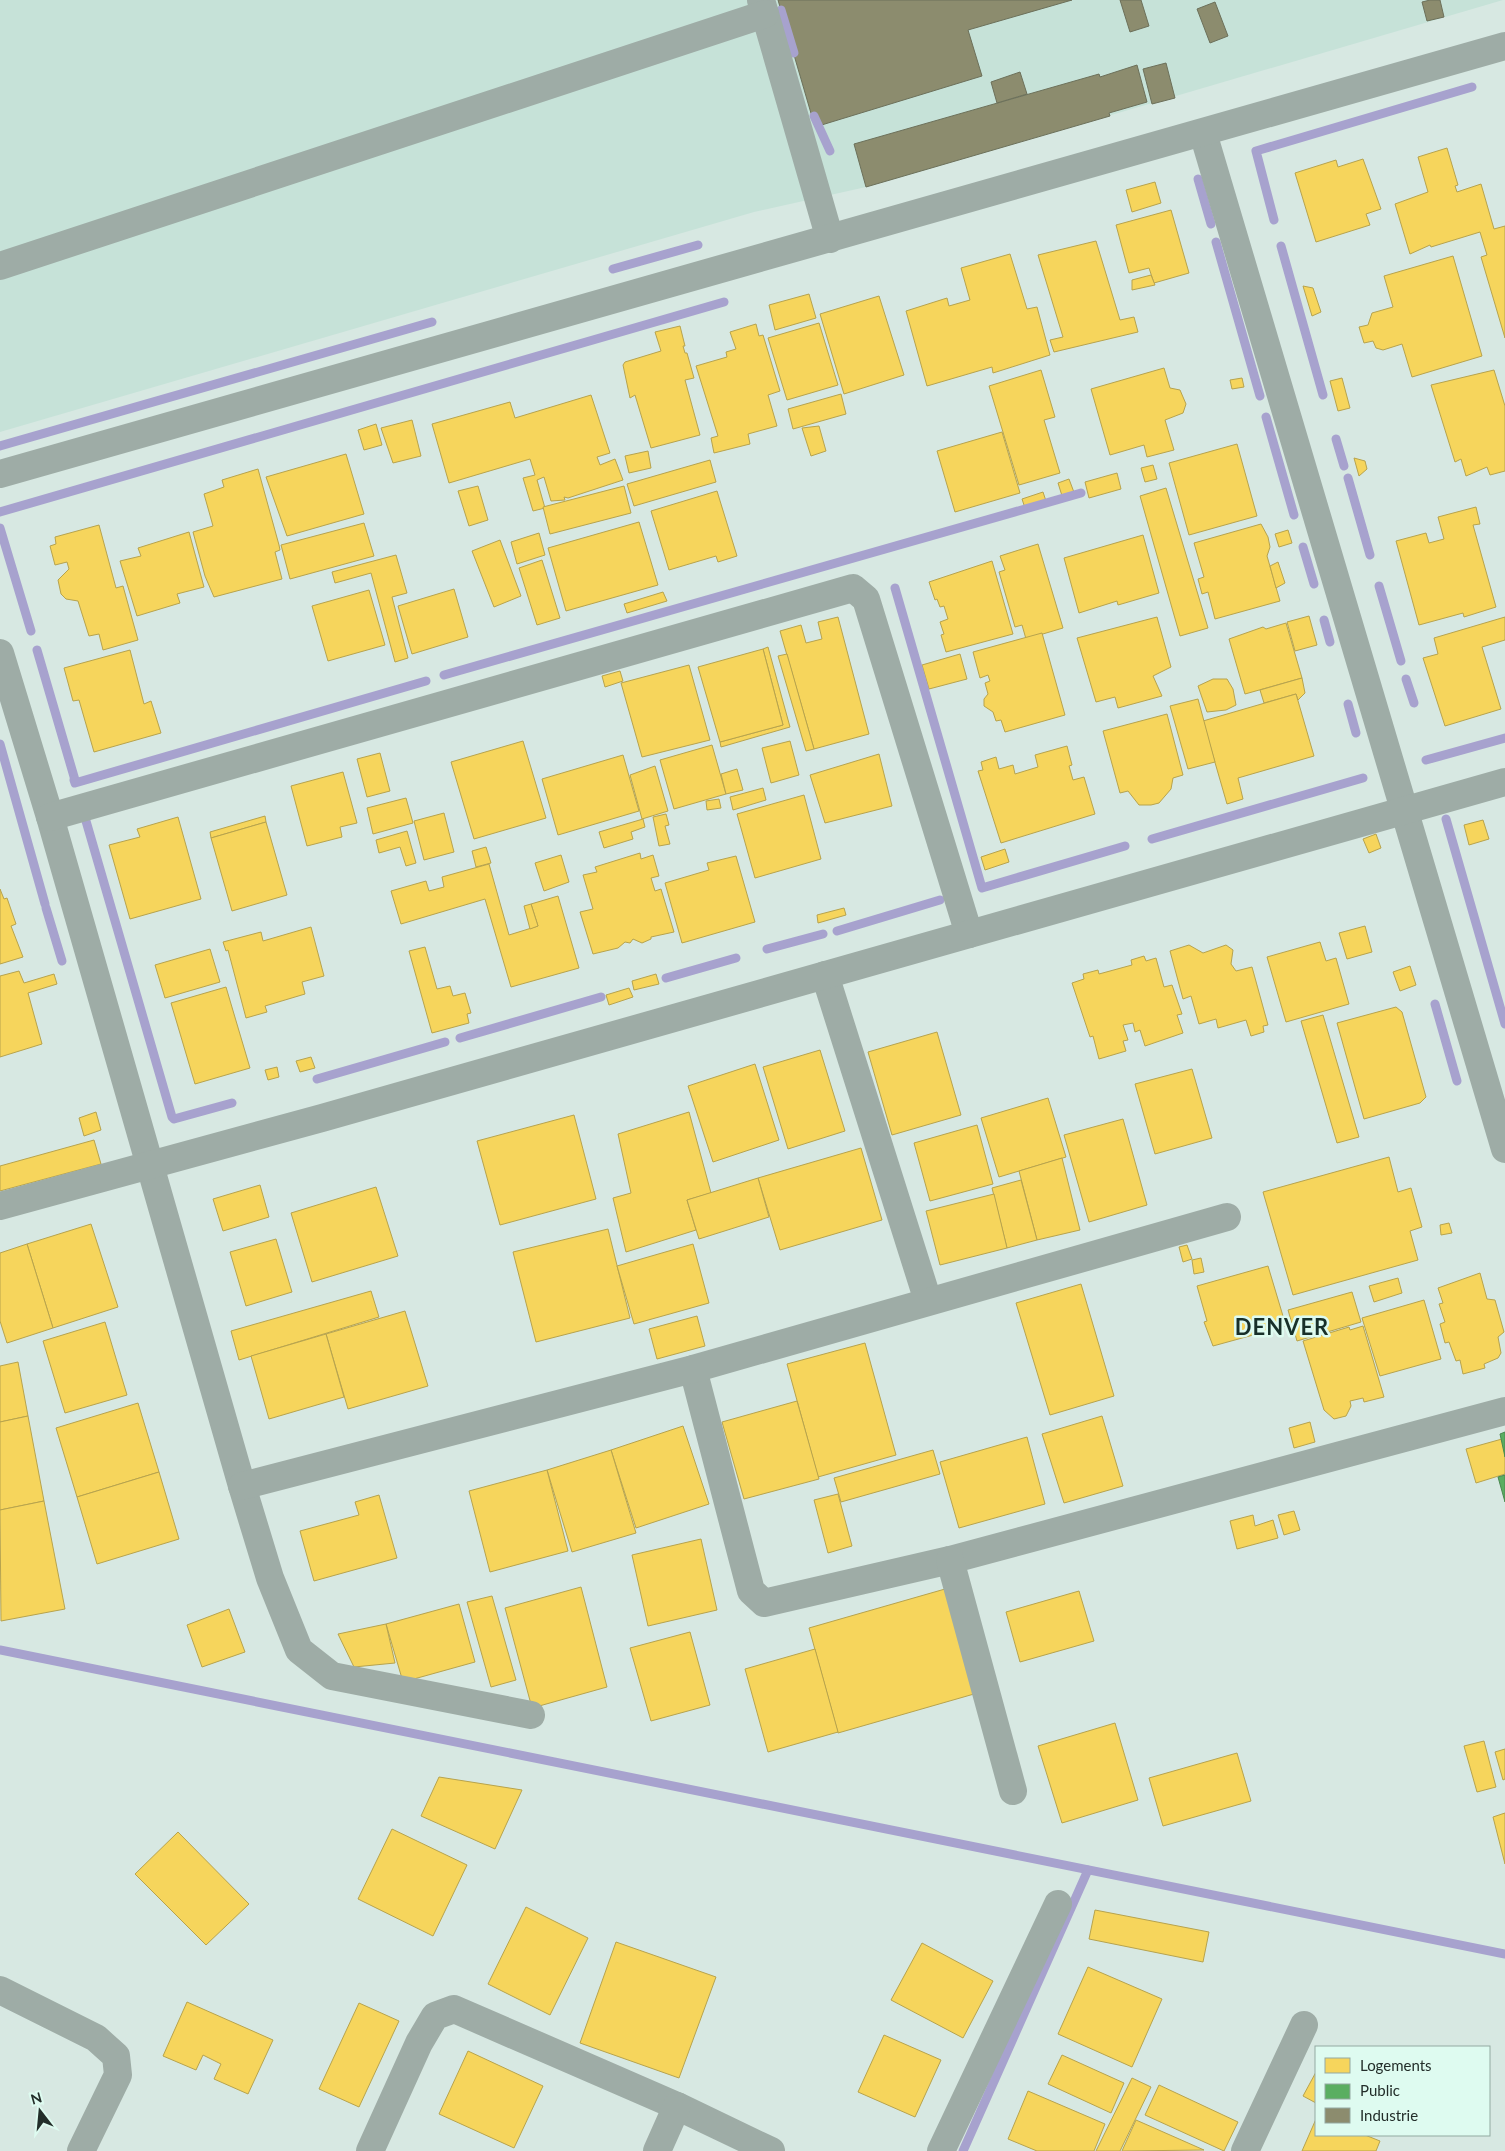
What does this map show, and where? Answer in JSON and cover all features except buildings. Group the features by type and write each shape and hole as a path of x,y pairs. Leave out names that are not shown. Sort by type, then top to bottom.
{"street":[{"path":"0,266 763,7 830,239"},
{"path":"0,474 1505,46"},
{"path":"1203,133 1505,1149"},
{"path":"50,817 853,588 866,599 969,934"},
{"path":"0,652 50,817 242,1486 270,1578 299,1650 332,1676 531,1715"},
{"path":"0,1206 322,1118 1505,782"},
{"path":"825,976 928,1301"},
{"path":"242,1486 693,1369 1227,1217"},
{"path":"693,1369 751,1591 764,1603 950,1560 1505,1411"},
{"path":"950,1560 1013,1791"},
{"path":"941,2151 1058,1904"},
{"path":"0,1990 96,2038 116,2056 118,2076 81,2151"},
{"path":"370,2151 419,2043 435,2016 454,2009 677,2106 771,2151"},
{"path":"1245,2151 1304,2024"},
{"path":"657,2151 677,2106"}],"shaded area":[{"path":"0,0 1503,0 866,187 754,212 0,432"}],"waterway":[{"path":"781,10 794,53"},
{"path":"1274,220 1256,151 1472,87"},
{"path":"814,116 830,151"},
{"path":"1198,179 1211,224"},
{"path":"1216,242 1260,396"},
{"path":"613,269 698,245"},
{"path":"1281,246 1323,395"},
{"path":"0,512 724,302"},
{"path":"0,446 432,322"},
{"path":"1266,417 1294,515"},
{"path":"1336,439 1344,466"},
{"path":"1348,478 1370,555"},
{"path":"444,675 1081,493"},
{"path":"0,528 31,631"},
{"path":"1303,547 1314,584"},
{"path":"1379,586 1401,661"},
{"path":"895,588 982,888 1125,846"},
{"path":"1324,620 1330,642"},
{"path":"37,650 75,780"},
{"path":"1406,679 1414,703"},
{"path":"74,780 75,783 426,681"},
{"path":"1348,704 1356,733"},
{"path":"1426,760 1505,738"},
{"path":"0,744 45,904"},
{"path":"1152,839 1363,778"},
{"path":"1446,819 1505,1024"},
{"path":"86,821 172,1117 174,1119 232,1103"},
{"path":"837,931 940,900"},
{"path":"46,908 62,961"},
{"path":"767,949 823,934"},
{"path":"666,978 736,958"},
{"path":"460,1038 601,997"},
{"path":"1435,1004 1457,1081"},
{"path":"317,1079 445,1042"},
{"path":"0,1650 1505,1954"},
{"path":"963,2151 1088,1870"}],"district":[{"name":"DENVER","path":"1282,1327"}]}
